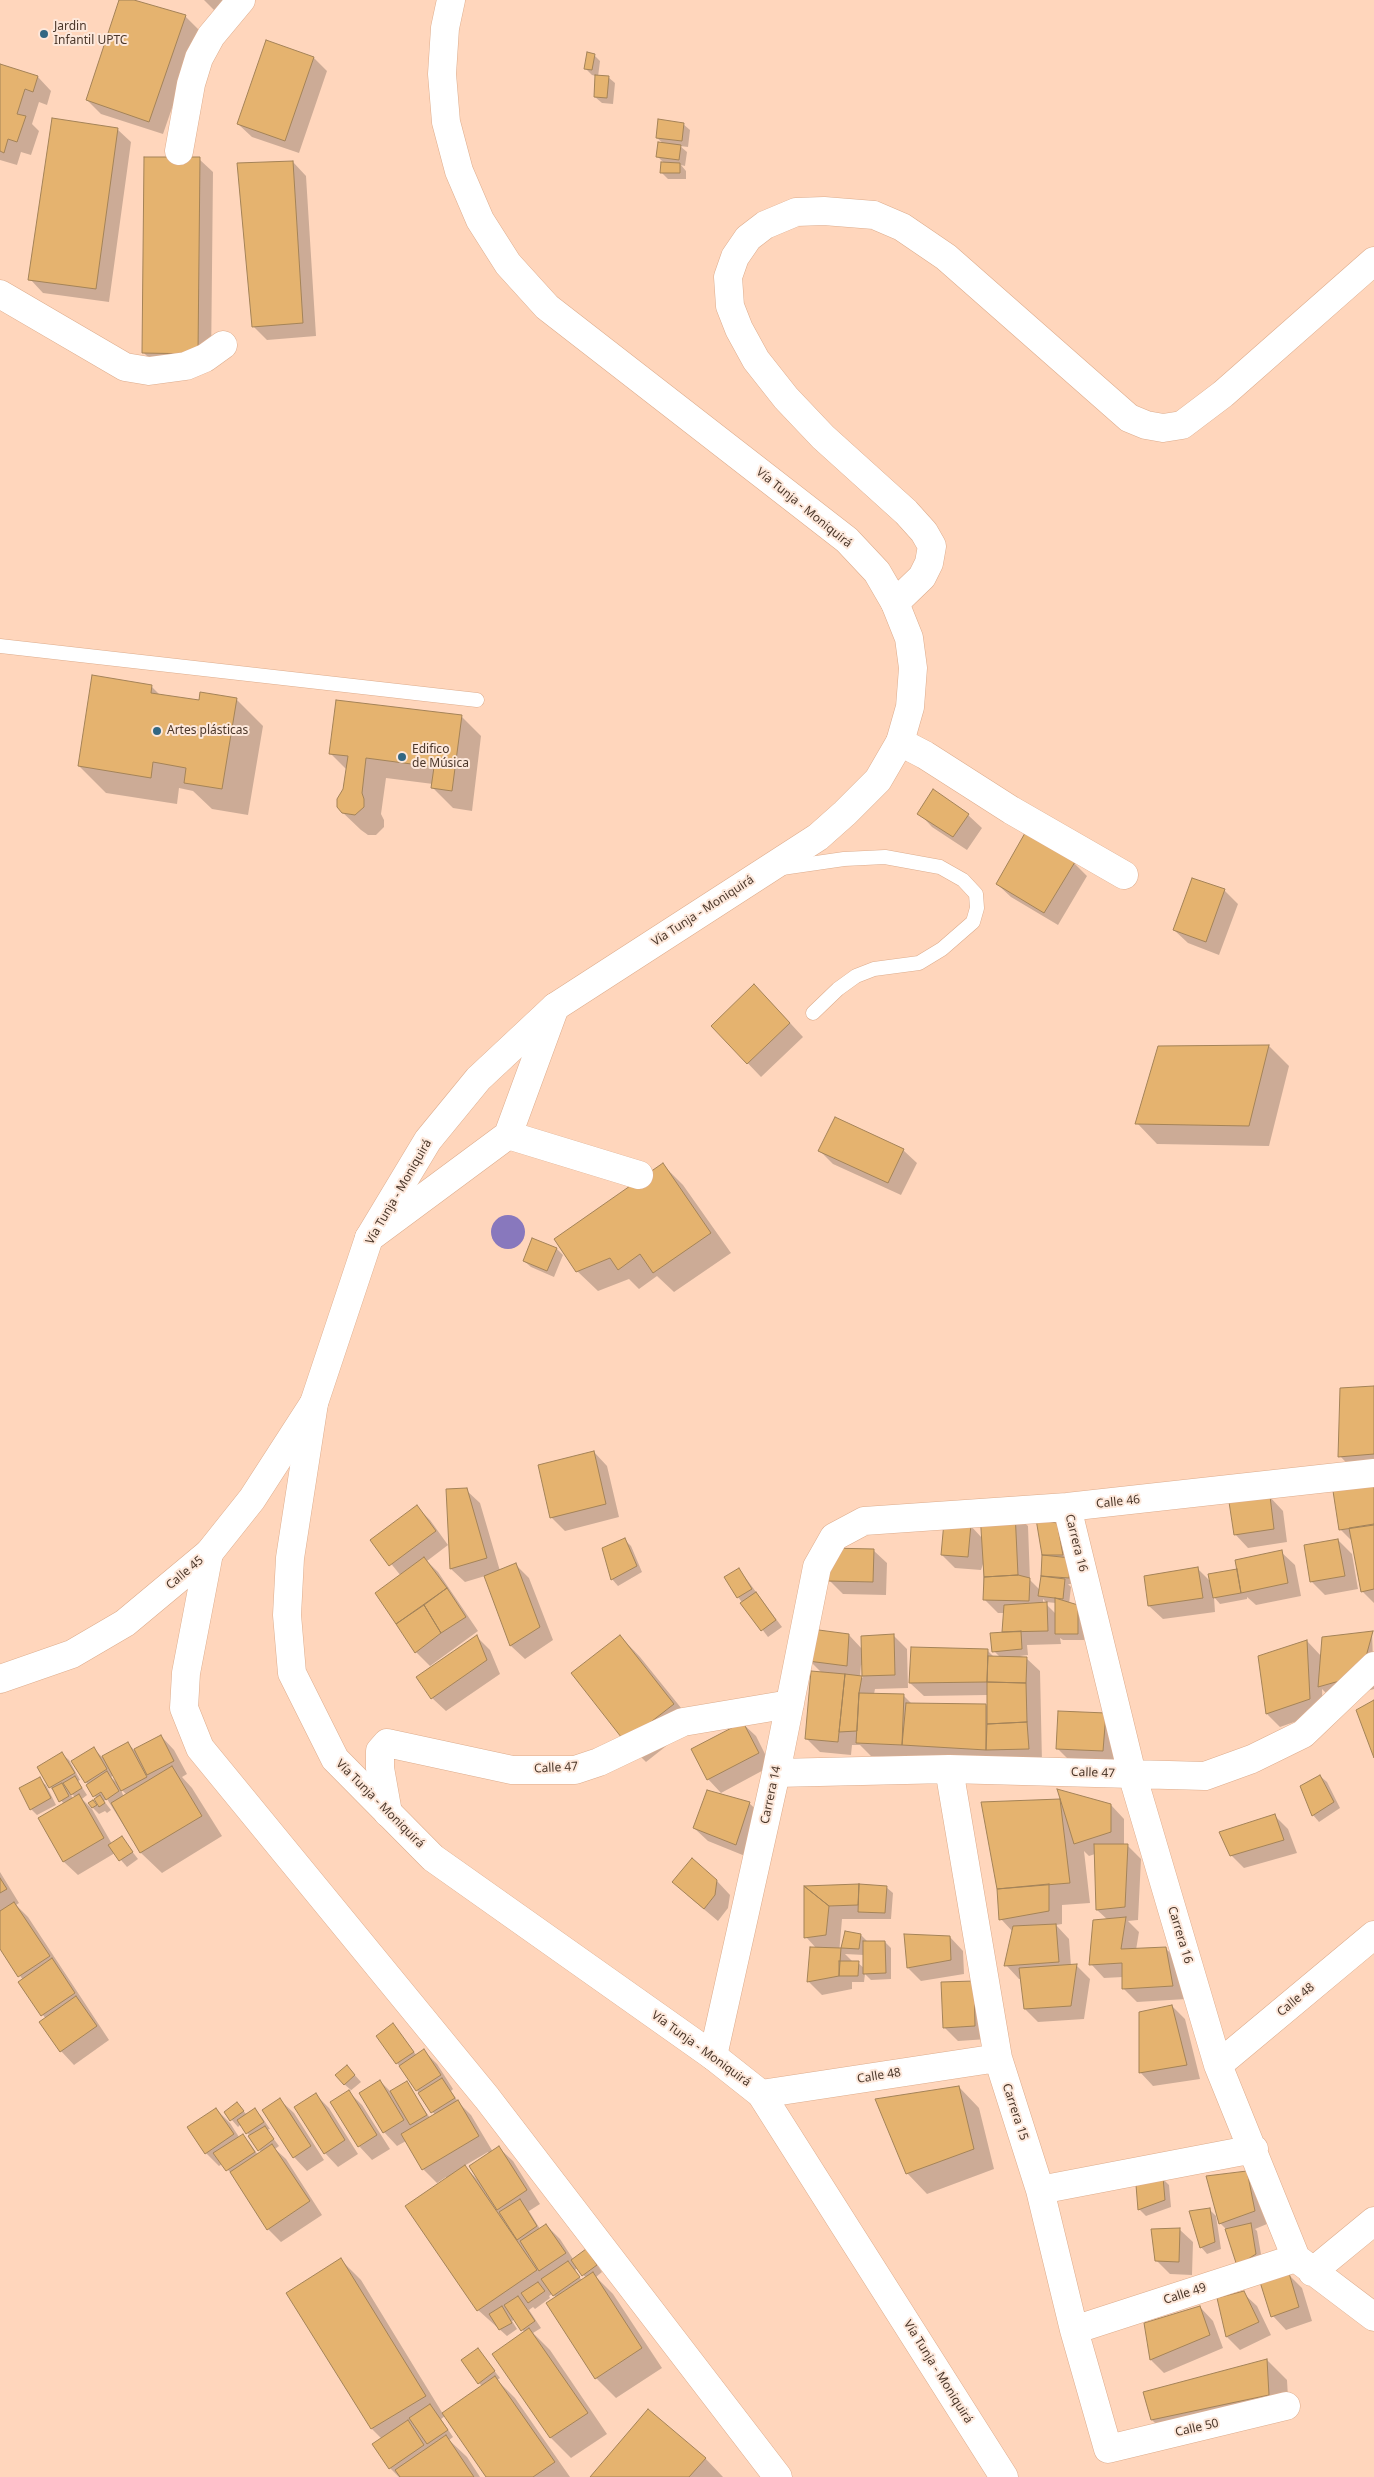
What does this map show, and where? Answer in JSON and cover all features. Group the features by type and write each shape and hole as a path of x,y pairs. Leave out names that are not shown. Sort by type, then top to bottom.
{"street":[{"path":"179,151 191,84 199,58 211,36 241,0"},
{"name":"Vía Tunja - Moniquirá","path":"451,0 444,28 442,74 446,122 462,179 480,220 508,264 547,307 847,540 877,572 895,602 909,638 912,668 910,707 900,742 878,780 845,813 818,837 554,1007 478,1080 428,1140 369,1238 314,1403 290,1558 287,1615 292,1673 335,1759 433,1858 713,2056 761,2094 1004,2477"},
{"path":"895,602 922,577 929,563 932,546 924,532 906,512 823,437 786,398 756,360 739,329 730,306 728,276 735,257 748,238 766,225 796,212 824,211 874,215 902,227 946,257 1129,418 1146,425 1163,428 1182,425 1223,394 1374,261"},
{"path":"0,294 125,367 149,372 186,366 205,358 222,345"},
{"path":"900,742 925,755 1011,810 1124,875"},
{"path":"369,1238 508,1135 554,1007"},
{"path":"508,1135 639,1175"},
{"name":"Calle 45","path":"0,1679 72,1654 126,1623 209,1553 252,1499 314,1403"},
{"name":"Calle 46","path":"834,1537 864,1521 1067,1507 1374,1473"},
{"name":"Carrera 16","path":"1067,1507 1132,1774 1218,2065 1304,2265"},
{"name":"Carrera 14","path":"713,2056 776,1774 817,1567 834,1537"},
{"path":"209,1553 186,1674 184,1708 200,1748 487,2098 778,2477"},
{"name":"Calle 47","path":"776,1774 949,1769 1205,1776 1252,1758 1303,1734 1374,1666"},
{"name":"Calle 47","path":"388,1813 380,1768 380,1751 387,1743 512,1770 575,1770 599,1762 683,1722 790,1704"},
{"name":"Carrera 15","path":"949,1769 998,2058 1040,2190 1074,2330 1108,2449"},
{"name":"Calle 48","path":"1218,2065 1374,1935"},
{"name":"Calle 48","path":"761,2094 998,2058"},
{"path":"1040,2190 1254,2149"},
{"name":"Calle 49","path":"1074,2330 1304,2265 1374,2221"},
{"path":"1304,2265 1374,2317"},
{"name":"Calle 50","path":"1108,2449 1286,2406"}],"lane":[{"path":"0,646 477,700"},
{"path":"764,871 844,859 885,857 940,867 963,880 976,894 977,908 973,922 942,949 919,963 874,969 856,976 838,989 813,1013"}],"shaded area":[{"path":"508,1215 520,1220 525,1232 520,1244 508,1249 496,1244 491,1232 496,1220"}],"building":[{"path":"119,0 134,0 186,15 149,122 86,100"},
{"path":"266,40 314,57 285,141 237,124"},
{"path":"587,52 595,54 592,70 584,69"},
{"path":"0,64 38,76 33,92 25,89 17,114 26,116 17,142 8,139 4,153 0,151"},
{"path":"595,75 609,76 607,98 594,97"},
{"path":"52,118 118,128 96,289 28,280"},
{"path":"658,119 684,123 682,141 656,138"},
{"path":"658,142 681,145 679,160 656,157"},
{"path":"144,157 200,157 198,354 142,353"},
{"path":"293,161 303,323 252,327 237,163"},
{"path":"661,162 680,163 680,173 660,173"},
{"name":"Artes plásticas","path":"92,675 152,685 151,693 199,700 200,692 237,698 222,789 184,783 186,768 153,762 151,778 78,766"},
{"name":"Edifico de Música","path":"336,700 462,715 452,791 431,788 434,767 366,758 362,793 364,807 355,815 342,813 337,807 337,799 343,789 348,756 329,754"},
{"path":"933,789 969,814 953,837 917,814"},
{"path":"1025,833 1075,862 1044,913 996,884"},
{"path":"1192,878 1225,889 1206,942 1173,930"},
{"path":"754,984 790,1023 747,1064 711,1026"},
{"path":"1269,1045 1249,1126 1135,1124 1158,1046"},
{"path":"835,1117 904,1149 888,1183 818,1151"},
{"path":"663,1163 711,1233 653,1273 640,1254 618,1270 610,1258 576,1272 554,1239"},
{"path":"532,1238 557,1248 547,1271 523,1261"},
{"path":"1374,1386 1374,1454 1338,1457 1340,1388"},
{"path":"594,1451 606,1504 550,1518 538,1465"},
{"path":"1374,1484 1374,1525 1339,1530 1333,1491"},
{"path":"467,1488 487,1558 450,1569 446,1489"},
{"path":"1270,1496 1274,1529 1234,1535 1229,1502"},
{"path":"417,1505 436,1531 389,1566 370,1540"},
{"path":"1015,1511 1018,1575 984,1577 980,1513"},
{"path":"1036,1519 1057,1523 1063,1555 1042,1555"},
{"path":"944,1522 971,1524 968,1557 941,1555"},
{"path":"1374,1524 1374,1589 1361,1592 1349,1528"},
{"path":"625,1538 637,1566 611,1580 602,1548"},
{"path":"1338,1539 1345,1576 1310,1582 1304,1545"},
{"path":"829,1548 874,1549 873,1582 828,1581"},
{"path":"1282,1550 1288,1583 1241,1593 1235,1560"},
{"path":"1042,1555 1071,1558 1069,1578 1041,1576"},
{"path":"424,1557 447,1588 396,1624 375,1593"},
{"path":"516,1563 540,1627 510,1646 484,1576"},
{"path":"1198,1567 1203,1598 1148,1606 1144,1576"},
{"path":"739,1568 752,1589 737,1598 724,1577"},
{"path":"1237,1569 1241,1593 1213,1598 1208,1574"},
{"path":"1018,1575 1030,1578 1029,1601 983,1600 984,1577"},
{"path":"1041,1576 1065,1579 1063,1599 1038,1596"},
{"path":"447,1588 466,1617 441,1633 424,1605"},
{"path":"756,1592 776,1620 761,1631 740,1603"},
{"path":"1055,1598 1078,1605 1078,1634 1055,1634"},
{"path":"1047,1602 1048,1631 1002,1632 1004,1605"},
{"path":"424,1605 441,1633 415,1653 396,1624"},
{"path":"811,1629 849,1634 847,1666 808,1661"},
{"path":"1021,1631 1022,1649 992,1652 990,1633"},
{"path":"1373,1631 1361,1675 1318,1687 1322,1637"},
{"path":"894,1634 895,1675 862,1676 861,1636"},
{"path":"477,1635 487,1660 431,1699 416,1677"},
{"path":"620,1635 674,1704 625,1742 571,1673"},
{"path":"1307,1640 1310,1699 1266,1714 1258,1656"},
{"path":"911,1647 988,1649 987,1682 909,1683"},
{"path":"988,1656 1027,1657 1026,1683 987,1682"},
{"path":"811,1671 845,1674 838,1742 805,1739"},
{"path":"845,1674 862,1676 857,1731 839,1732"},
{"path":"987,1682 1026,1683 1027,1722 987,1724"},
{"path":"859,1693 904,1694 902,1745 856,1743"},
{"path":"1374,1700 1374,1758 1356,1710"},
{"path":"906,1703 986,1704 986,1750 902,1745"},
{"path":"1058,1711 1106,1713 1103,1751 1056,1749"},
{"path":"743,1722 759,1753 707,1780 691,1749"},
{"path":"1027,1722 1029,1749 986,1750 987,1724"},
{"path":"161,1735 174,1761 147,1775 134,1749"},
{"path":"128,1742 147,1777 121,1791 102,1756"},
{"path":"94,1747 107,1769 85,1783 71,1761"},
{"path":"62,1752 75,1773 49,1788 37,1767"},
{"path":"172,1766 202,1816 140,1853 111,1803"},
{"path":"107,1771 119,1791 106,1800 101,1792 93,1797 86,1785"},
{"path":"1320,1775 1334,1802 1312,1816 1300,1786"},
{"path":"75,1776 82,1788 71,1795 63,1783"},
{"path":"40,1777 51,1798 30,1810 19,1788"},
{"path":"62,1783 69,1796 59,1802 52,1788"},
{"path":"1057,1789 1111,1804 1111,1832 1074,1844"},
{"path":"707,1790 750,1802 736,1845 693,1828"},
{"path":"79,1794 104,1838 63,1862 38,1818"},
{"path":"100,1795 105,1803 99,1807 94,1799"},
{"path":"1060,1799 1070,1883 997,1889 981,1802"},
{"path":"93,1800 97,1805 92,1808 88,1803"},
{"path":"1275,1814 1284,1840 1230,1856 1219,1832"},
{"path":"122,1836 133,1852 119,1861 108,1845"},
{"path":"1094,1844 1128,1844 1125,1907 1096,1910"},
{"path":"692,1858 717,1880 715,1895 704,1909 672,1882"},
{"path":"0,1878 7,1889 0,1893"},
{"path":"859,1884 858,1905 829,1906 804,1886"},
{"path":"859,1884 887,1886 885,1913 858,1912"},
{"path":"1049,1884 1049,1911 999,1920 997,1889"},
{"path":"804,1886 829,1906 826,1935 804,1938"},
{"path":"14,1902 50,1956 18,1977 0,1949 0,1911"},
{"path":"1126,1917 1121,1949 1166,1947 1173,1986 1122,1989 1122,1963 1089,1965 1093,1920"},
{"path":"1056,1924 1059,1962 1004,1966 1013,1926"},
{"path":"845,1931 861,1934 859,1949 841,1948"},
{"path":"904,1934 950,1936 951,1960 907,1968"},
{"path":"863,1941 885,1941 886,1973 863,1974"},
{"path":"810,1947 841,1948 839,1976 807,1982"},
{"path":"52,1958 75,1993 41,2016 18,1982"},
{"path":"839,1961 859,1961 858,1976 839,1976"},
{"path":"1077,1964 1071,2006 1024,2009 1019,1968"},
{"path":"974,1981 975,2026 943,2028 941,1982"},
{"path":"76,1996 97,2026 60,2052 39,2022"},
{"path":"1172,2005 1187,2065 1139,2073 1139,2012"},
{"path":"393,2023 414,2052 396,2064 376,2036"},
{"path":"424,2049 441,2075 416,2091 399,2066"},
{"path":"347,2065 355,2075 344,2085 335,2075"},
{"path":"442,2078 455,2098 431,2113 418,2093"},
{"path":"380,2080 404,2120 383,2133 359,2093"},
{"path":"407,2081 427,2115 410,2125 390,2091"},
{"path":"959,2086 974,2149 906,2174 875,2099"},
{"path":"349,2090 377,2135 358,2147 330,2102"},
{"path":"316,2093 345,2140 324,2154 294,2107"},
{"path":"280,2098 311,2146 293,2158 262,2110"},
{"path":"458,2100 479,2136 422,2170 401,2134"},
{"path":"237,2102 244,2111 230,2121 224,2112"},
{"path":"216,2108 234,2134 205,2154 187,2127"},
{"path":"255,2108 264,2122 246,2134 237,2120"},
{"path":"265,2126 274,2139 258,2151 248,2136"},
{"path":"243,2134 255,2152 226,2171 213,2153"},
{"path":"272,2144 310,2201 267,2230 230,2172"},
{"path":"499,2146 527,2190 497,2210 469,2166"},
{"path":"465,2165 537,2270 477,2311 405,2206"},
{"path":"1247,2171 1255,2211 1219,2224 1206,2176"},
{"path":"1163,2177 1165,2200 1138,2210 1136,2185"},
{"path":"520,2199 537,2226 517,2240 499,2212"},
{"path":"1210,2208 1215,2242 1200,2248 1189,2211"},
{"path":"1251,2223 1256,2254 1237,2266 1225,2229"},
{"path":"546,2224 566,2253 539,2271 520,2241"},
{"path":"1180,2228 1179,2262 1155,2261 1151,2229"},
{"path":"586,2249 597,2265 582,2276 571,2260"},
{"path":"341,2258 426,2396 371,2429 286,2293"},
{"path":"568,2261 580,2277 553,2296 541,2279"},
{"path":"593,2272 642,2348 595,2379 546,2303"},
{"path":"1289,2273 1299,2307 1271,2317 1260,2282"},
{"path":"538,2282 545,2291 528,2303 521,2293"},
{"path":"1244,2291 1259,2322 1226,2337 1217,2298"},
{"path":"518,2296 535,2321 521,2331 504,2305"},
{"path":"502,2306 512,2323 499,2330 489,2314"},
{"path":"1200,2306 1210,2335 1150,2360 1144,2323"},
{"path":"529,2328 588,2413 550,2438 492,2354"},
{"path":"478,2348 495,2371 478,2384 461,2360"},
{"path":"1267,2359 1269,2395 1151,2420 1143,2392"},
{"path":"495,2376 555,2462 533,2477 486,2477 442,2413"},
{"path":"430,2404 448,2430 427,2444 409,2418"},
{"path":"648,2409 706,2458 689,2477 590,2477"},
{"path":"408,2420 424,2445 389,2469 372,2444"},
{"path":"446,2435 474,2477 400,2477 395,2470"}],"place":[{"name":"Jardin Infantil UPTC","path":"44,34"},
{"name":"Artes plásticas","path":"157,731"},
{"name":"Edifico de Música","path":"402,757"}]}
